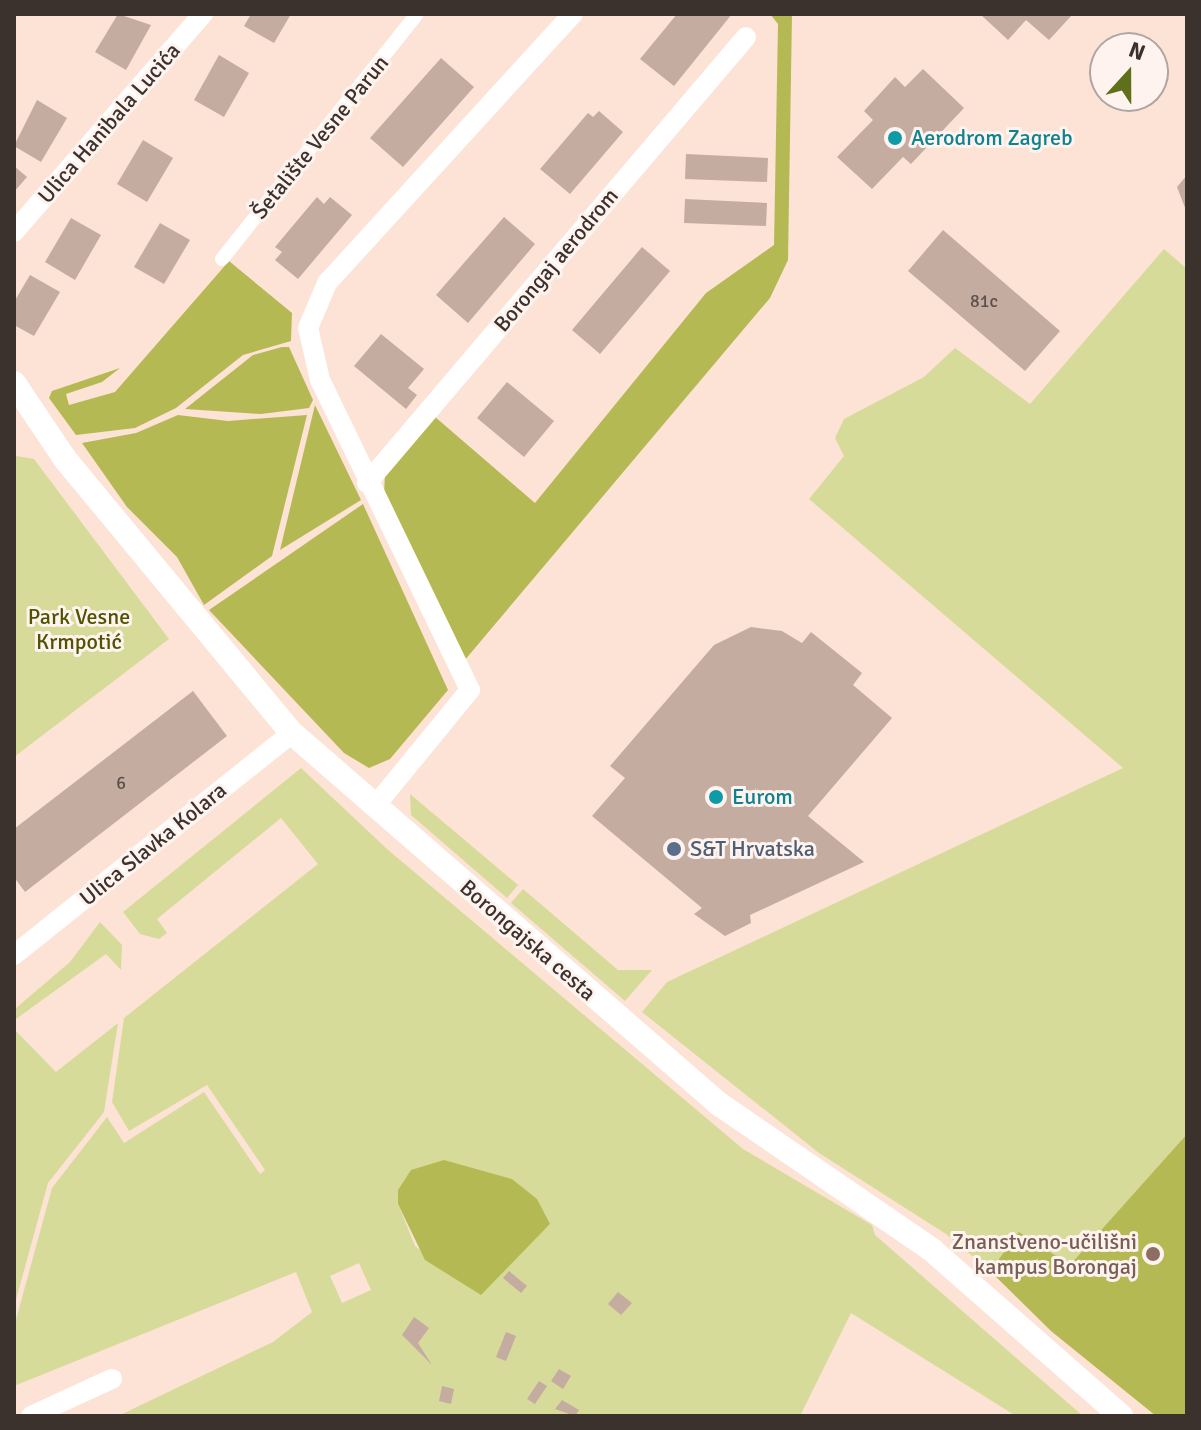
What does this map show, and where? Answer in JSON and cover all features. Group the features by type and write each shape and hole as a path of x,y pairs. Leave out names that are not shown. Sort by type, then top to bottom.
{"street":[{"name":"Ulica Hanibala Lucića","path":"14,232 203,14"},
{"name":"Šetalište Vesne Parun","path":"222,259 417,14"},
{"path":"375,806 470,690 367,483 310,349 317,298 573,14"},
{"name":"Borongaj aerodrom","path":"367,483 746,37"},
{"name":"Borongajska cesta","path":"14,383 73,470 292,733 719,1104 932,1250 1114,1413"},
{"name":"Ulica Slavka Kolara","path":"14,955 292,733"},
{"path":"31,1416 112,1379"}],"green space":[{"path":"1164,249 1187,269 1187,1134 1070,1266 1019,1233 990,1271 946,1234 819,1153 642,1012 667,982 1123,768 809,499 844,456 835,438 844,419 924,377 955,348 1030,404"},
{"name":"Park Vesne Krmpotić","path":"16,456 34,459 169,639 14,757"},
{"path":"301,768 387,849 743,1149 872,1225 875,1235 1083,1416 1016,1416 851,1313 800,1416 118,1416 273,1342 312,1312 296,1272 14,1386 14,1327 52,1188 107,1117 124,1143 204,1092 260,1174 265,1170 207,1085 129,1131 112,1102 124,1018 318,864 281,818 157,919 167,933 159,939 140,934 123,912","holes":["398,1204 550,1224 481,1294 415,1246","359,1263 371,1290 342,1303 330,1276"]},
{"path":"410,794 518,885 507,898 411,815"},
{"path":"523,889 618,970 652,970 625,1001 511,903"},
{"path":"100,922 122,945 121,970 106,954 16,1019 16,1008 70,962"},
{"path":"118,1023 104,1112 48,1183 14,1307 14,1029 56,1072"}],"shaded area":[{"path":"770,14 792,14 788,260 770,298 464,661 384,494 385,473 434,416 535,503 706,293 774,245 778,24"},
{"path":"229,261 292,313 291,341 243,355 176,408 135,428 76,435 49,398 52,391 120,368 102,382 66,394 69,405 115,392"},
{"path":"289,347 313,400 309,408 261,414 185,409 253,355"},
{"path":"315,405 361,500 280,550"},
{"path":"178,415 228,421 307,415 272,556 204,605 177,557 127,507 82,443 136,433"},
{"path":"363,504 448,690 390,759 369,768 344,753 209,610"},
{"name":"Znanstveno-učilišni kampus Borongaj","path":"1187,1134 1187,1416 1156,1416 1051,1331 990,1271 1019,1232 1070,1265"},
{"path":"444,1160 512,1179 537,1199 550,1224 481,1295 425,1260 398,1204 398,1190 411,1170"}],"building":[{"path":"118,14 151,25 126,70 95,52"},
{"path":"251,14 291,14 274,43 244,26"},
{"path":"677,14 732,14 674,86 640,59"},
{"path":"980,14 1073,14 1049,40 1026,20 1008,40"},
{"path":"219,55 249,73 224,117 194,100"},
{"path":"441,58 474,87 403,167 370,138"},
{"name":"Aerodrom Zagreb","path":"923,69 964,108 911,164 903,157 872,189 837,157 873,120 864,111 895,77 905,87"},
{"path":"37,100 67,118 41,162 14,146"},
{"path":"599,111 623,132 570,194 540,169 588,113 593,117"},
{"path":"143,140 173,158 147,202 117,184"},
{"path":"686,154 768,158 767,182 685,179"},
{"path":"14,166 27,177 14,192"},
{"path":"1187,175 1187,213 1177,187"},
{"path":"317,197 324,204 330,197 352,215 298,279 275,260 282,252 275,247"},
{"path":"685,199 767,203 766,226 684,223"},
{"path":"504,217 535,244 468,323 436,295"},
{"path":"71,218 101,235 75,280 45,262"},
{"path":"160,223 190,240 164,284 134,267"},
{"path":"943,230 1060,331 1025,371 908,271"},
{"path":"642,247 670,271 600,354 572,330"},
{"path":"30,275 60,292 34,336 14,325 14,302"},
{"path":"381,334 424,369 408,388 417,395 406,409 354,366"},
{"path":"507,382 554,421 524,457 477,418"},
{"name":"Eurom","path":"751,627 782,631 802,643 811,632 862,673 853,685 892,718 808,816 864,862 750,915 751,923 725,936 694,914 702,908 592,816 625,778 610,766 714,645"},
{"path":"193,691 227,736 25,892 14,877 14,829"},
{"path":"509,1271 527,1286 521,1293 503,1278"},
{"path":"618,1292 632,1303 621,1315 608,1304"},
{"path":"414,1317 429,1328 418,1343 432,1365 402,1335"},
{"path":"506,1332 516,1336 506,1361 496,1357"},
{"path":"559,1369 571,1376 563,1389 551,1381"},
{"path":"539,1381 547,1386 535,1404 527,1399"},
{"path":"442,1386 454,1389 451,1404 439,1401"},
{"path":"562,1400 579,1410 575,1416 555,1409"}],"place":[{"name":"Aerodrom Zagreb","path":"895,138"},
{"name":"Eurom","path":"716,797"},
{"name":"S&T Hrvatska","path":"674,849"},
{"name":"Znanstveno-učilišni kampus Borongaj","path":"1153,1254"}]}
